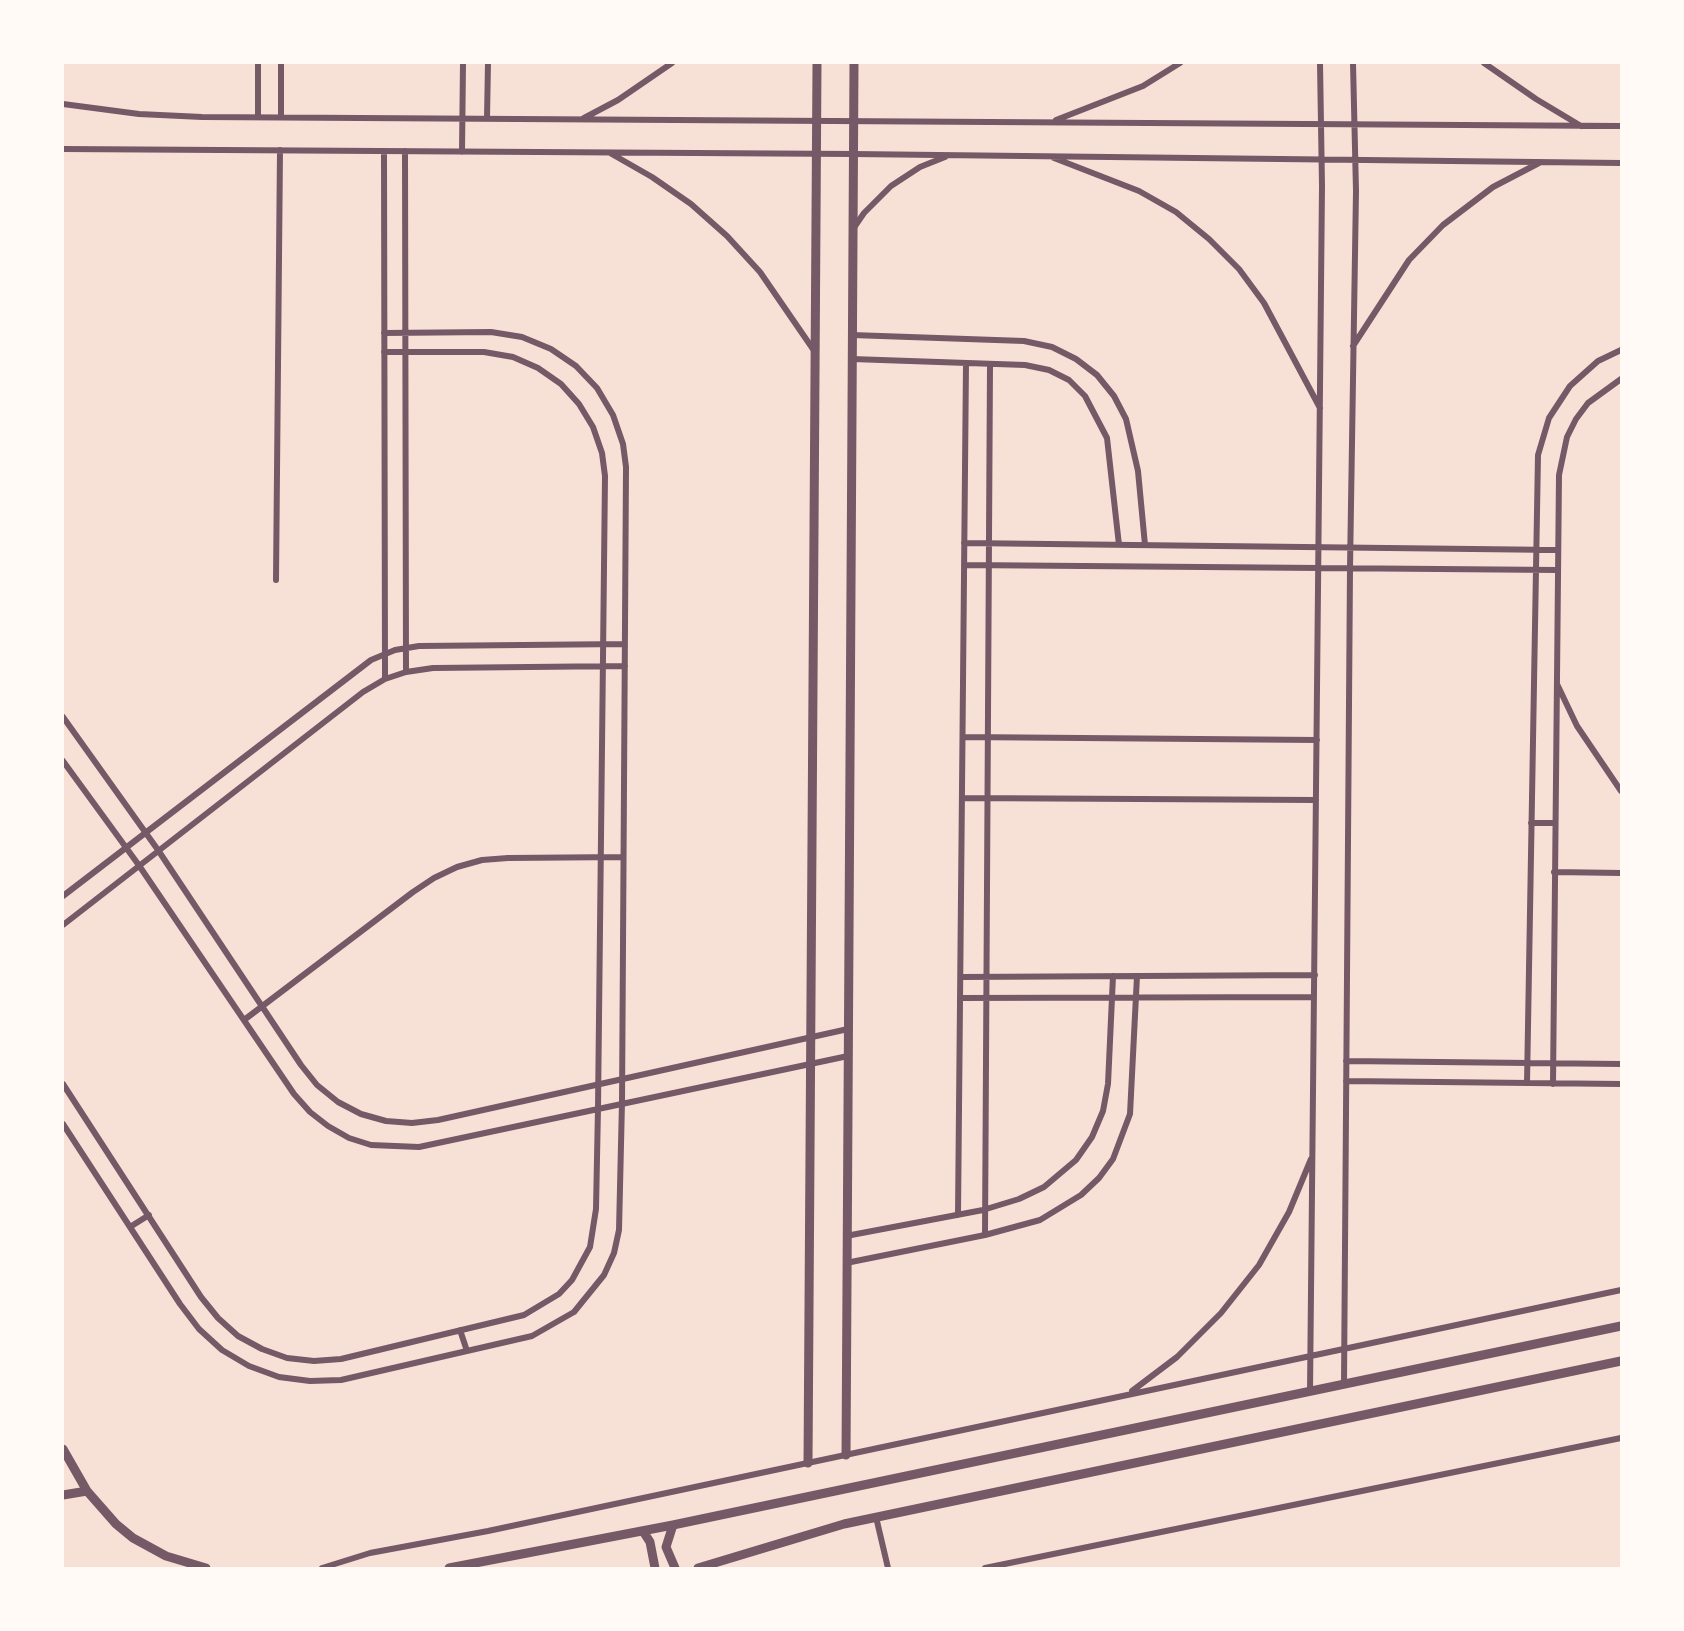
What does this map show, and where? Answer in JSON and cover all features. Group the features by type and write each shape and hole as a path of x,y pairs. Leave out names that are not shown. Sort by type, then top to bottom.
{"street":[{"path":"258,63 258,117"},
{"path":"281,63 281,117"},
{"path":"462,152 463,63"},
{"path":"487,118 488,63"},
{"path":"582,119 618,100 672,63"},
{"path":"808,1463 817,63"},
{"path":"846,1455 854,63"},
{"path":"1050,122 1098,106 1143,86 1180,63"},
{"path":"1310,1392 1319,568 1320,63"},
{"path":"1344,1385 1355,160 1353,63"},
{"path":"1484,63 1536,99 1582,126"},
{"path":"63,104 138,114 258,117 1621,126"},
{"path":"63,149 853,154 1621,163"},
{"path":"276,580 280,150"},
{"path":"384,151 385,679"},
{"path":"405,151 406,672"},
{"path":"610,153 652,177 691,204 727,236 760,272 815,352"},
{"path":"853,229 877,199 891,186 920,167 952,155"},
{"path":"1048,156 1140,191 1176,212 1209,239 1239,269 1264,303 1320,410"},
{"path":"1353,347 1409,260 1443,225 1493,187 1541,162"},
{"path":"63,1124 199,1329 222,1350 249,1366 279,1377 310,1381 341,1380 532,1336 554,1326 574,1312 604,1275 614,1253 620,1230 622,1102 626,467 623,444 613,415 597,388 568,360 551,349 522,337 491,332 384,333"},
{"path":"852,335 1024,341 1052,347 1076,358 1097,375 1114,396 1126,419 1138,471 1145,545"},
{"path":"1527,1083 1534,549 1538,455 1550,418 1570,386 1583,372 1621,350"},
{"path":"63,1084 218,1318 238,1336 262,1349 296,1359 341,1359 524,1315 543,1306 565,1287 582,1264 595,1228 598,1108 605,476 602,453 593,427 579,404 561,384 538,368 513,357 484,352 384,352"},
{"path":"852,359 1025,365 1049,370 1069,380 1085,396 1107,438 1119,545"},
{"path":"958,1215 966,363"},
{"path":"985,1235 983,1210 990,364"},
{"path":"1552,1084 1559,475 1567,437 1588,403 1621,379"},
{"path":"964,543 1557,550"},
{"path":"964,565 1557,570"},
{"path":"63,896 357,668 385,653 406,648 625,644"},
{"path":"63,925 138,864 363,692 385,679 406,672 433,668 625,666"},
{"path":"1556,682 1577,726 1621,791"},
{"path":"63,717 158,850 317,1085 338,1102 361,1114 386,1121 412,1123 438,1120 622,1077 848,1029"},
{"path":"63,730 69,725"},
{"path":"963,737 1317,740"},
{"path":"63,761 138,864 294,1094 310,1112 328,1126 372,1145 418,1147 848,1056"},
{"path":"962,798 1316,800"},
{"path":"1531,823 1555,823"},
{"path":"244,1020 412,892 457,867 508,858 623,857"},
{"path":"1554,872 1621,873"},
{"path":"961,977 1314,975"},
{"path":"846,1236 983,1210 1044,1187 1076,1160 1092,1137 1103,1111 1108,1084 1113,976"},
{"path":"846,1263 985,1235 1040,1220 1062,1209 1093,1184 1113,1159 1130,1114 1137,976"},
{"path":"960,998 1314,997"},
{"path":"1346,1061 1621,1064"},
{"path":"1346,1081 1621,1084"},
{"path":"1128,1394 1177,1357 1221,1314 1258,1265 1284,1221 1313,1155"},
{"path":"130,1227 149,1215"},
{"path":"322,1568 370,1553 808,1463 1621,1290"},
{"path":"449,1568 673,1525 1621,1326"},
{"path":"460,1330 467,1351"},
{"path":"698,1568 813,1532 876,1517 1621,1361"},
{"path":"985,1568 1621,1438"},
{"path":"63,1449 87,1491 116,1524 133,1538 166,1556 206,1568"},
{"path":"63,1496 87,1491"},
{"path":"876,1517 888,1568"},
{"path":"673,1525 666,1547 675,1568"},
{"path":"643,1531 650,1542 655,1568"}]}
